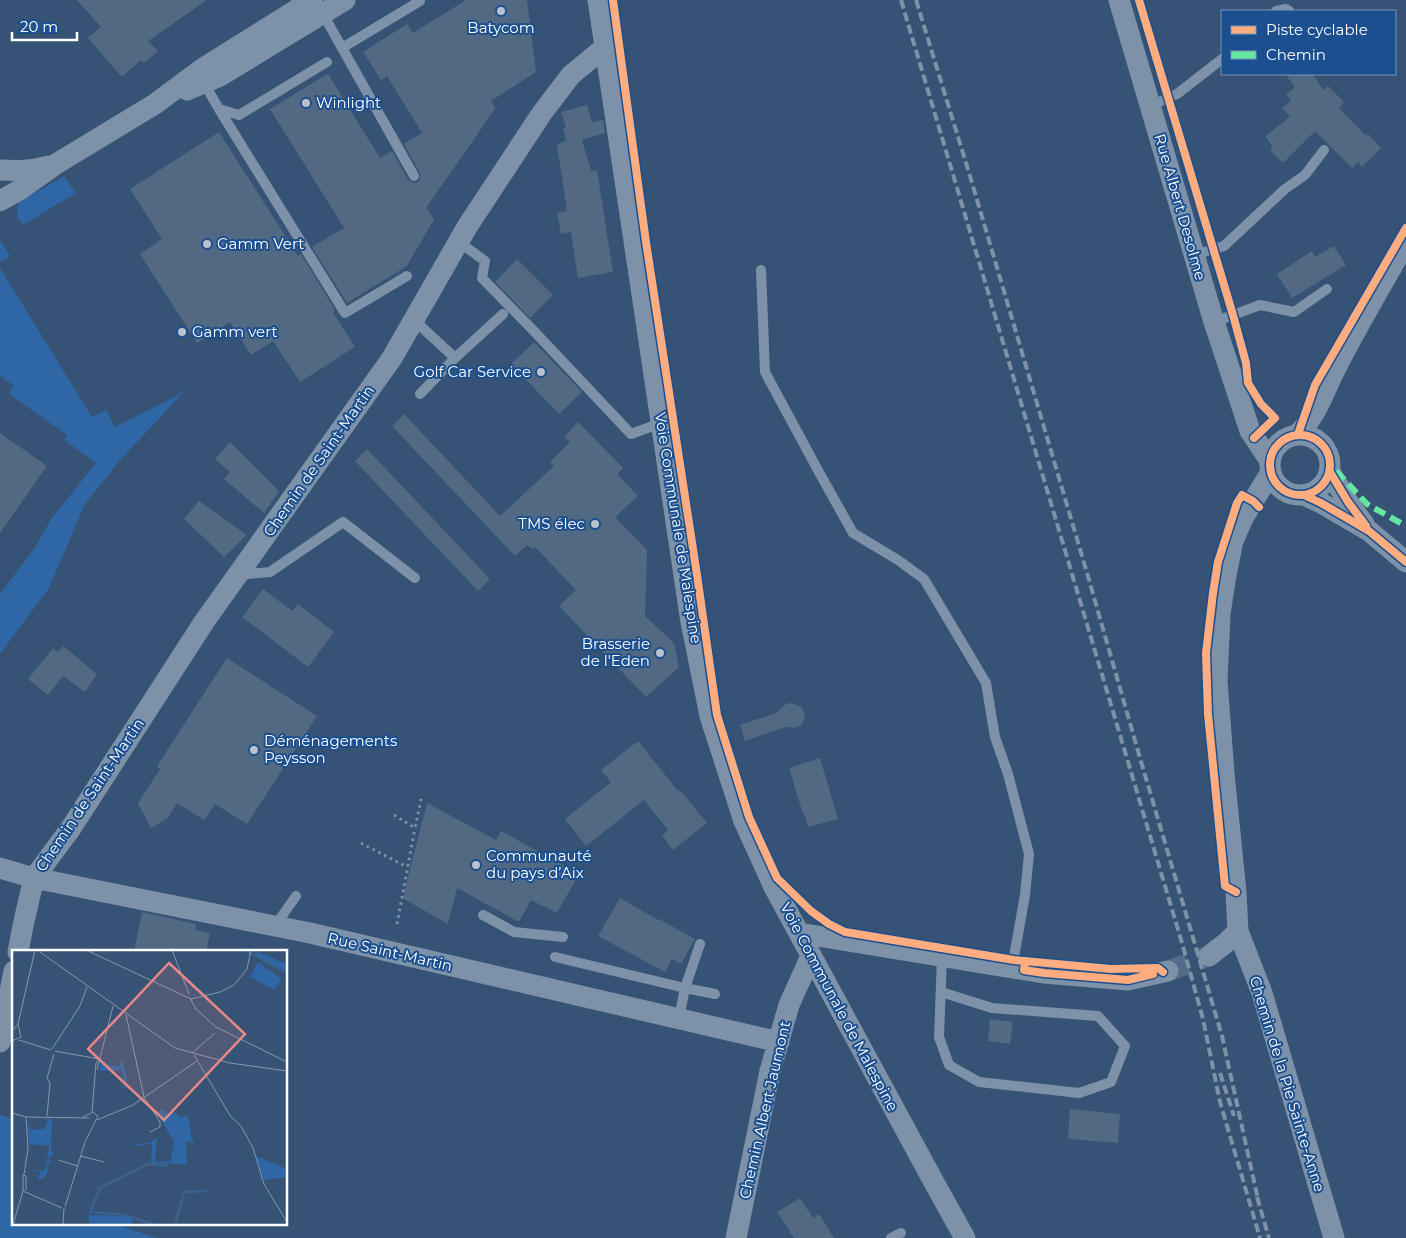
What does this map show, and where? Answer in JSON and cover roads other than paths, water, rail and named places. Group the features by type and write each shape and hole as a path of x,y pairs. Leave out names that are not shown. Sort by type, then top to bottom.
{"street":[{"path":"0,201 21,189 56,164 155,104 202,69 318,7 345,0"},
{"name":"Voie Communale de Malespine","path":"598,0 691,622 710,716 744,821 774,887 965,1238"},
{"name":"Rue Albert Desolme","path":"1119,0 1214,322 1250,431 1270,466"},
{"path":"155,104 220,76 318,7"},
{"name":"Chemin de Saint-Martin","path":"34,878 71,828 204,622 392,358 459,242 542,113 571,75 604,47"},
{"path":"0,176 0,170 33,170 56,164"},
{"path":"1406,242 1337,365 1318,408 1307,424 1278,444 1273,451 1270,466 1276,484 1321,503 1369,531 1406,562"},
{"path":"1243,518 1295,493 1313,493 1321,488 1330,472 1331,460 1327,450 1319,441 1309,436 1272,434 1244,413"},
{"name":"Chemin de la Pie Sainte-Anne","path":"1270,466 1233,541 1220,614 1217,681 1224,772 1238,931 1262,993 1334,1238"},
{"path":"1330,472 1348,502 1369,531"},
{"name":"Rue Saint-Martin","path":"0,868 34,878 275,926 779,1042"},
{"path":"18,950 34,878"},
{"path":"1209,956 1238,931"},
{"path":"799,933 1044,973 1128,980 1168,971"},
{"name":"Chemin Albert Jaumont","path":"736,1238 770,1071 789,1005 811,956"},
{"path":"0,1042 12,982"}],"lane":[{"path":"342,48 420,1"},
{"path":"318,7 414,176"},
{"path":"1150,106 1178,94 1221,60"},
{"path":"219,109 239,115 327,62"},
{"path":"204,83 346,313 407,276"},
{"path":"1194,255 1224,246 1285,189 1305,175 1324,150"},
{"path":"459,242 485,261 482,278 532,328 631,434 661,423"},
{"path":"761,270 765,372 820,474 854,532 924,579 986,683 996,737 1008,774 1029,854 1025,895 1012,968"},
{"path":"1214,322 1260,305 1294,312 1326,289"},
{"path":"420,394 455,358 503,314"},
{"path":"414,320 455,358"},
{"path":"237,575 270,572 343,522 415,578"},
{"path":"275,926 296,896"},
{"path":"483,915 514,932 563,937"},
{"path":"679,1018 700,944"},
{"path":"555,957 715,994"},
{"path":"941,992 992,1008 1098,1016 1125,1046 1111,1082 1079,1093 979,1082 949,1065 938,1037 942,957"},
{"path":"891,1238 901,1233"}],"tunnel":[{"path":"1168,971 1209,956"}],"railway":[{"path":"901,0 1182,943 1203,1019 1220,1102 1260,1238"},
{"path":"916,0 970,176 1222,1036 1259,1204"},
{"path":"1220,1073 1234,1116"},
{"path":"1257,1197 1269,1238"}],"place":[{"name":"Batycom","path":"501,11"},
{"name":"Winlight","path":"306,103"},
{"name":"Gamm Vert","path":"207,244"},
{"name":"Gamm vert","path":"182,332"},
{"name":"Golf Car Service","path":"541,372"},
{"name":"TMS élec","path":"595,524"},
{"name":"Brasserie de l'Eden","path":"660,653"},
{"name":"Déménagements Peysson","path":"254,750"},
{"name":"Communauté du pays d’Aix","path":"476,865"}]}
